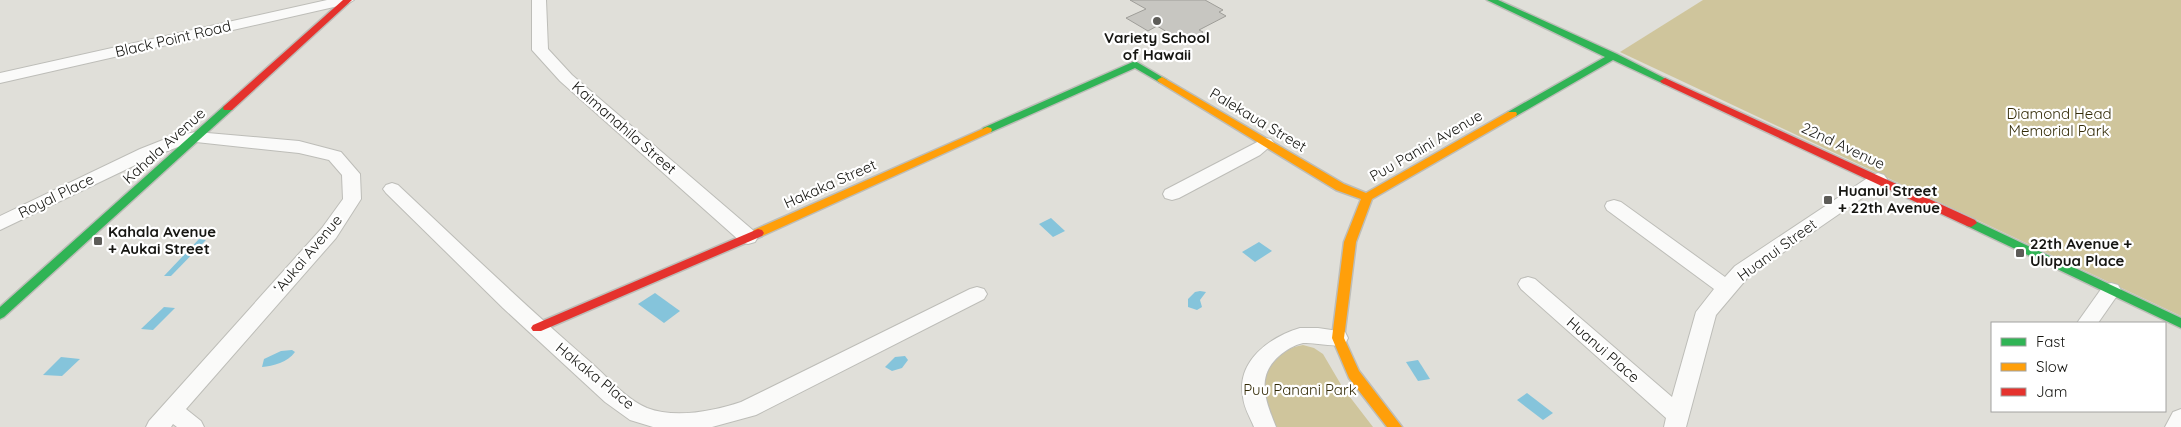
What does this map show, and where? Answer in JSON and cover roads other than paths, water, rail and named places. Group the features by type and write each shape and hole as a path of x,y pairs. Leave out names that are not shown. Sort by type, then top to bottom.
{"street":[{"name":"Black Point Road","path":"0,78 348,0"},
{"name":"Kahala Avenue","path":"0,314 348,0"},
{"name":"Kaimanahila Street","path":"540,0 540,50 566,78 748,238"},
{"name":"22nd Avenue","path":"1491,0 1878,179 2181,323"},
{"name":"Puu Panini Avenue","path":"1338,338 1350,242 1367,197 1614,56"},
{"name":"Hakaka Street","path":"537,328 748,238 1135,64"},
{"name":"Palekaua Street","path":"1135,64 1340,188 1367,197"},
{"name":"Royal Place","path":"0,224 146,153 179,140 196,137"},
{"name":"ʻAukai Avenue","path":"157,427 329,233 352,199 351,174 335,156 299,147 196,137"},
{"path":"1172,194 1266,143"},
{"name":"Huanui Street","path":"1677,422 1706,312 1742,271 1878,179"},
{"name":"Hakaka Place","path":"392,189 537,328 632,409 647,417 676,422 703,422 733,415 762,403 977,294"},
{"path":"1614,206 1727,288"},
{"name":"Huanui Place","path":"1528,284 1677,422"},
{"path":"2088,322 2111,290"},
{"path":"1265,427 1253,395 1257,370 1262,359 1282,343 1296,337 1310,335 1338,338 1354,374 1395,427"},
{"path":"172,410 193,427"},
{"path":"2176,427 2181,418"}],"water":[{"path":"1051,218 1065,231 1053,237 1039,224"},
{"path":"199,239 206,240 171,276 164,276"},
{"path":"1259,242 1272,251 1255,262 1242,252"},
{"path":"1195,292 1206,292 1200,300 1202,307 1197,310 1188,307 1188,299"},
{"path":"655,293 680,311 664,323 638,304"},
{"path":"164,307 175,308 153,330 141,329"},
{"path":"292,350 295,352 284,361 262,367 264,359 281,351"},
{"path":"905,356 908,360 902,368 892,371 885,367 895,357"},
{"path":"61,357 80,359 62,376 43,375"},
{"path":"1418,360 1430,379 1418,381 1406,362"},
{"path":"1527,393 1553,413 1543,420 1517,400"}],"place":[{"name":"Variety School of Hawaii","path":"1157,21"},
{"name":"Huanui Street + 22th Avenue","path":"1828,200"},
{"name":"Kahala Avenue + Aukai Street","path":"98,241"},
{"name":"22th Avenue + Ulupua Place","path":"2020,253"}],"park label":[{"name":"Diamond Head Memorial Park","path":"2059,122"},
{"name":"Puu Panani Park","path":"1300,390"}]}
